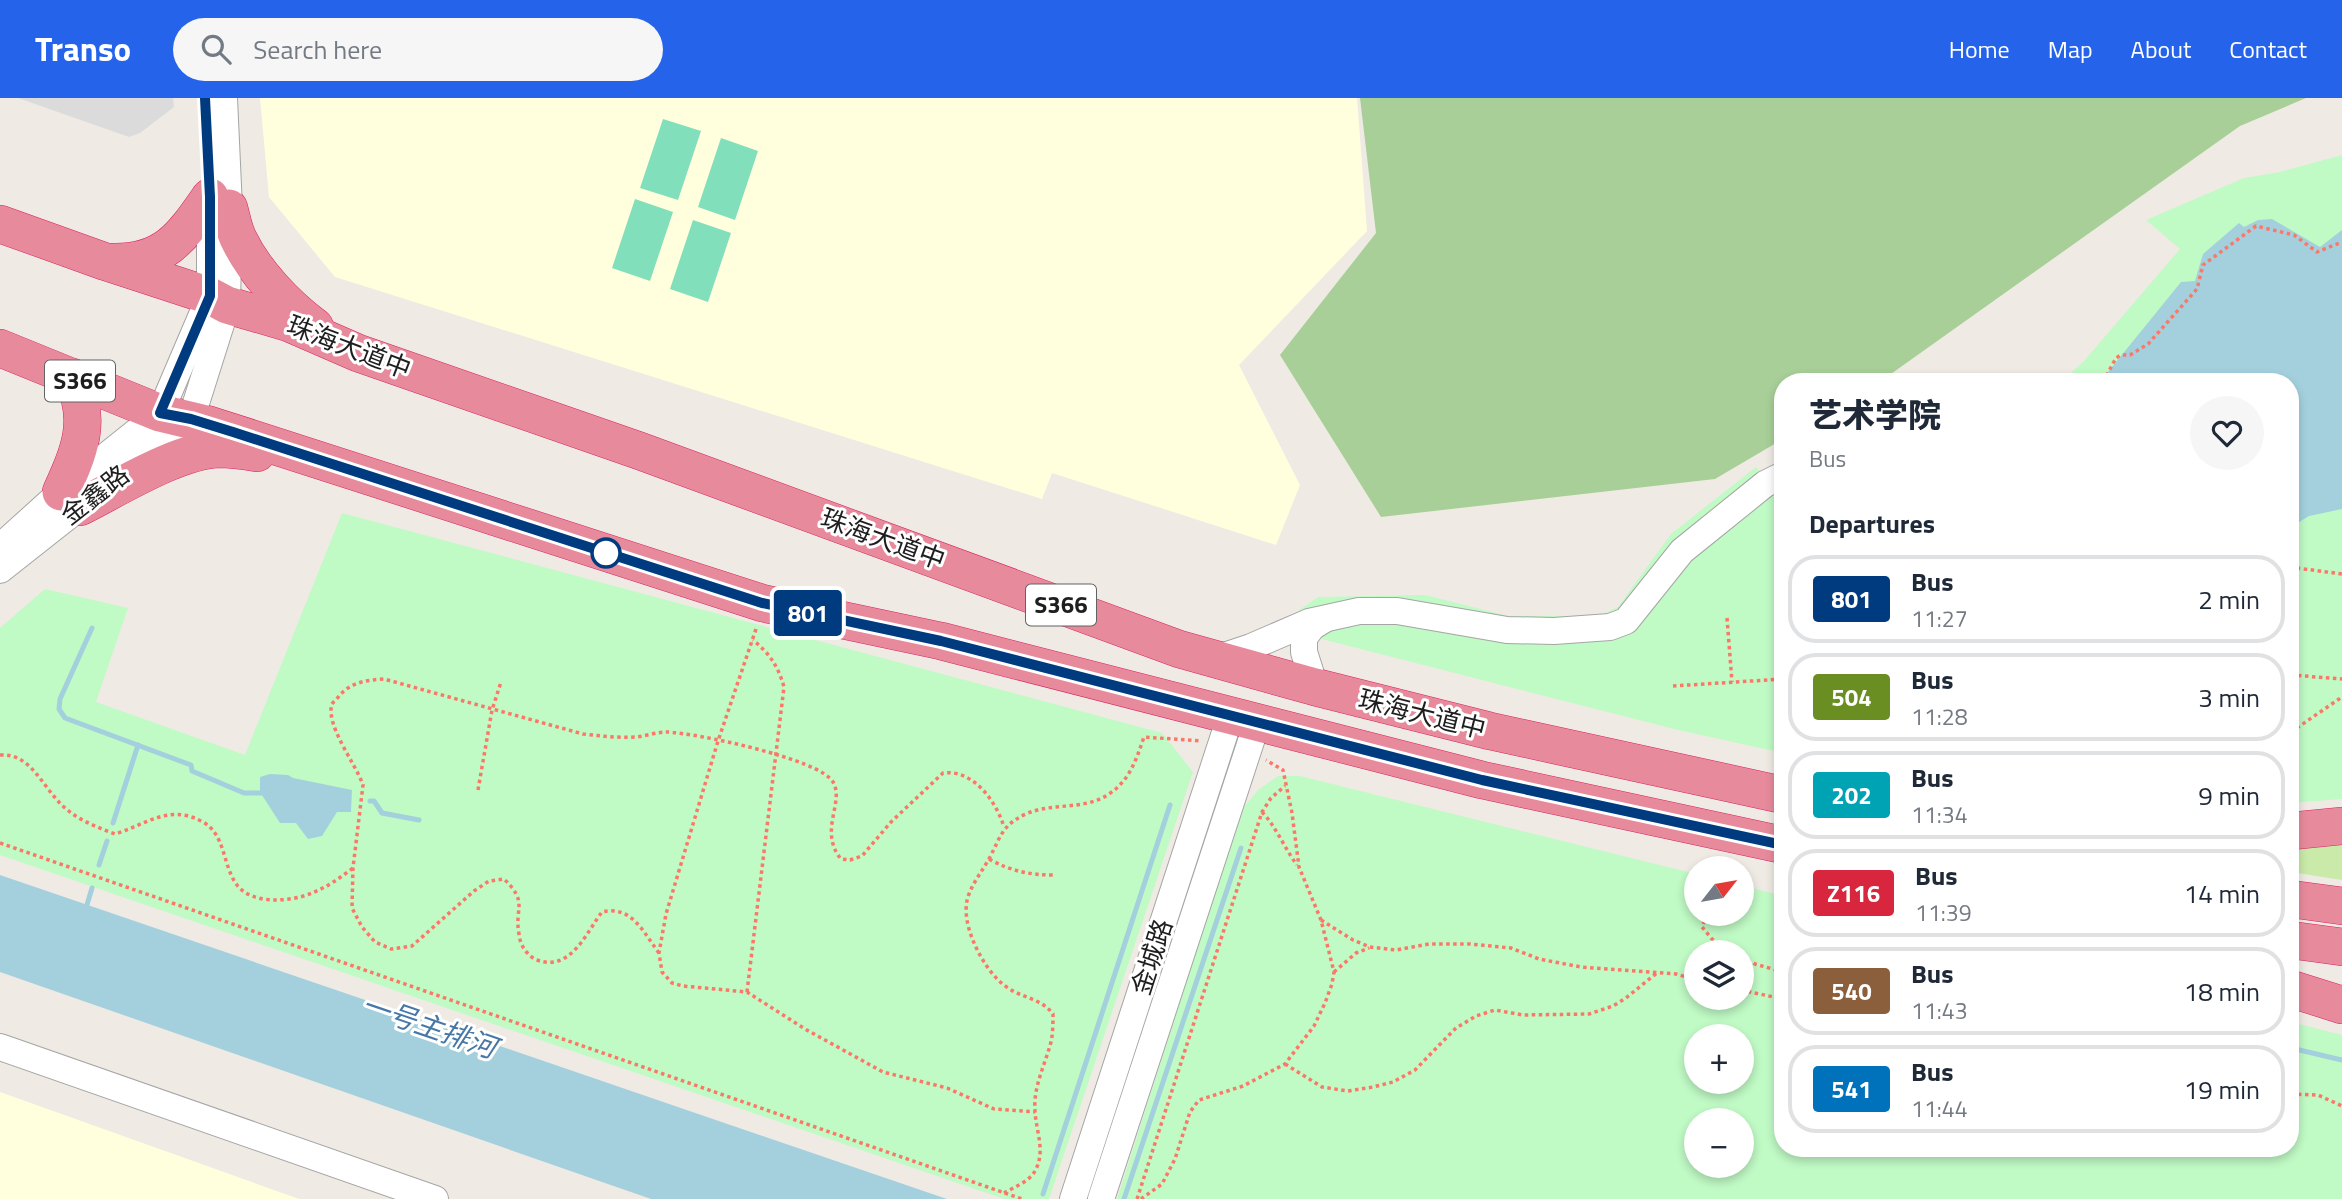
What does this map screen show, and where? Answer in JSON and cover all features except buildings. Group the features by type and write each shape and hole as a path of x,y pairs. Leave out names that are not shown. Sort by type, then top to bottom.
{"highway":[{"path":"106,262 133,262 149,258 164,250 191,224 219,203 238,239 266,280 299,315 358,353"},
{"name":"珠海大道中","path":"0,224 218,301 289,323 358,353 653,456 1179,649 1490,732 1774,793"},
{"name":"珠海大道中","path":"0,348 176,416 324,461 762,603 941,641 1236,727 1774,843"},
{"path":"72,377 81,410 82,435 71,499 180,459 218,449 324,461"},
{"path":"2299,830 2342,826"},
{"path":"2299,900 2342,906"},
{"path":"2299,941 2342,947"},
{"path":"2299,992 2342,1005"}],"street":[{"path":"205,98 219,203"},
{"path":"176,416 218,301 224,98"},
{"name":"金鑫路","path":"0,547 71,499 176,416"},
{"path":"1215,659 1251,647 1309,621 1359,611 1397,611 1507,630 1554,631 1610,627 1626,621 1682,551 1774,480"},
{"name":"金鑫路","path":"0,570 71,499"},
{"path":"1315,687 1304,652 1304,638 1312,626 1327,618"},
{"name":"金城路","path":"1073,1199 1236,727"},
{"name":"金城路","path":"1101,1199 1236,727"},
{"path":"0,1047 435,1199"}],"path":[{"path":"2108,373 2116,358 2130,355 2148,344 2197,289 2203,265 2256,226 2294,235 2317,252 2342,242"},
{"path":"2299,568 2342,574"},
{"path":"762,603 666,914 659,953 662,972 672,982 683,986 747,992 805,1029 883,1072 947,1088 994,1109 1035,1112"},
{"path":"1727,618 1732,682"},
{"path":"747,992 784,687 774,661 752,639"},
{"path":"2299,676 2342,679"},
{"path":"659,953 626,914 615,909 602,912 570,955 555,962 541,962 530,957 518,934 520,907 514,889 504,879 489,881 474,891 411,946 391,948 375,942 362,927 352,908 353,868 363,785 332,722 332,705 353,685 384,679 583,734 613,738 664,732 686,734 785,757 821,771 833,782 836,791 831,839 833,850 841,859 850,860 862,856 891,822 943,773 954,772 967,777 992,800 1000,812 1004,827"},
{"path":"1674,686 1774,680"},
{"path":"478,790 492,710 501,682"},
{"path":"2299,726 2342,696"},
{"path":"1004,1193 1026,1181 1035,1171 1041,1147 1035,1112 1039,1075 1051,1042 1054,1014 1048,1007 1009,989 984,962 971,939 967,897 1004,827 1027,813 1080,805 1105,796 1120,786 1134,767 1144,737 1236,727"},
{"path":"0,755 23,760 58,802 78,818 115,834 162,815 202,821 219,837 237,886 256,898 282,900 310,894 334,882 353,868"},
{"path":"1283,770 1299,867 1321,920 1334,972 1325,1003 1314,1026 1285,1063 1243,1086 1199,1100 1190,1112 1175,1159 1162,1184 1139,1199 1139,1192 1262,812 1271,798 1285,786"},
{"path":"1262,812 1299,867"},
{"path":"0,844 1022,1199"},
{"path":"989,859 1011,870 1030,875 1054,875"},
{"path":"1321,920 1370,947 1396,950 1429,944 1471,944 1511,948 1539,960 1581,967 1684,976"},
{"path":"1702,926 1713,940"},
{"path":"1334,972 1356,953 1370,947"},
{"path":"1754,964 1774,969"},
{"path":"1285,1063 1322,1087 1348,1091 1373,1087 1393,1082 1415,1070 1456,1028 1476,1016 1495,1010 1523,1015 1589,1014 1613,1006 1658,972"},
{"path":"1754,993 1774,997"},
{"path":"2299,1094 2318,1095 2342,1106"},
{"path":"1139,1192 1152,1192"}],"shaded area":[{"path":"18,98 173,98 174,107 140,133 129,137"},
{"path":"260,98 1357,98 1367,231 1239,365 1300,485 1276,545 1052,473 1042,499 335,277 269,197"},
{"path":"0,1092 299,1199 0,1199"}],"green space":[{"path":"1360,98 2306,98 2240,126 1892,373 1774,373 1774,444 1715,479 1381,517 1280,355 1376,233"},
{"path":"663,119 701,131 678,200 640,188"},
{"path":"721,138 758,151 735,220 698,207"},
{"path":"2342,155 2342,799 2299,802 2299,373 2071,373 2180,249 2146,220 2244,178 2280,172"},
{"path":"635,199 673,212 650,281 612,268"},
{"path":"693,220 731,233 708,302 670,289"},
{"path":"1756,467 1774,488 1774,751 1678,730 1275,627 1318,597 1425,595 1508,616 1599,616 1618,607 1671,534"},
{"path":"342,513 1162,733 1193,772 1049,1199 1004,1199 0,855 0,628 45,589 128,608 96,702 245,755"},
{"path":"1278,776 1300,776 1684,871 1684,926 1754,926 1754,888 1774,894 1774,1157 2299,1157 2299,1024 2342,1035 2342,1199 1117,1199 1242,809 1258,790"},
{"path":"2342,841 2342,880 2299,873 2299,844"}],"water":[{"path":"2272,219 2320,247 2342,230 2342,509 2309,516 2299,522 2299,373 2106,373 2181,282 2195,281 2203,254 2239,223 2244,227 2258,220"},
{"path":"270,774 288,775 352,790 351,812 337,812 322,836 308,839 296,823 280,823 260,792 260,777"},
{"name":"一号主排河","path":"0,875 947,1199 651,1199 0,972"}],"waterway":[{"path":"92,628 60,699 59,709 65,718 191,765 192,771 244,793 265,793"},
{"path":"113,823 138,745"},
{"path":"370,801 374,801 382,813 419,820"},
{"path":"1043,1194 1170,805"},
{"path":"99,865 107,841"},
{"path":"1124,1199 1241,848"},
{"path":"86,908 92,888"},
{"path":"2299,1050 2342,1060"}],"bus line":[{"name":"801","path":"205,98 210,197 210,296 160,413 233,432 762,603 941,641 1482,780 1774,843"}]}
